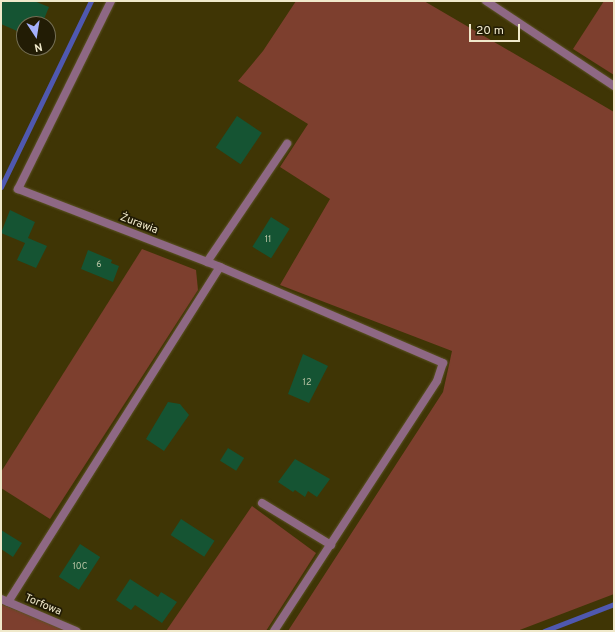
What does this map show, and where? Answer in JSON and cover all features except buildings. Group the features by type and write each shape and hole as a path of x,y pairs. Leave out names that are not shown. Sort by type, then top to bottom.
{"street":[{"name":"Żurawia","path":"111,1 18,189 220,267 443,363 436,381 331,545"},
{"path":"486,1 614,86"},
{"path":"207,262 287,144"},
{"path":"5,601 220,267"},
{"path":"262,503 331,545 274,631"},
{"name":"Torfowa","path":"5,601 76,631"}],"shaded area":[{"path":"296,1 424,1 614,112 614,594 517,631 288,631 443,392 452,351 280,285 330,199 280,167 308,124 238,81 263,51"},
{"path":"604,1 614,1 614,75 573,49"},
{"path":"142,249 196,270 198,290 50,519 1,488 1,472"},
{"path":"252,506 316,553 266,631 166,631"},
{"path":"1,604 68,631 1,631"}],"waterway":[{"path":"1,187 91,1"},
{"path":"544,631 614,604"}]}
